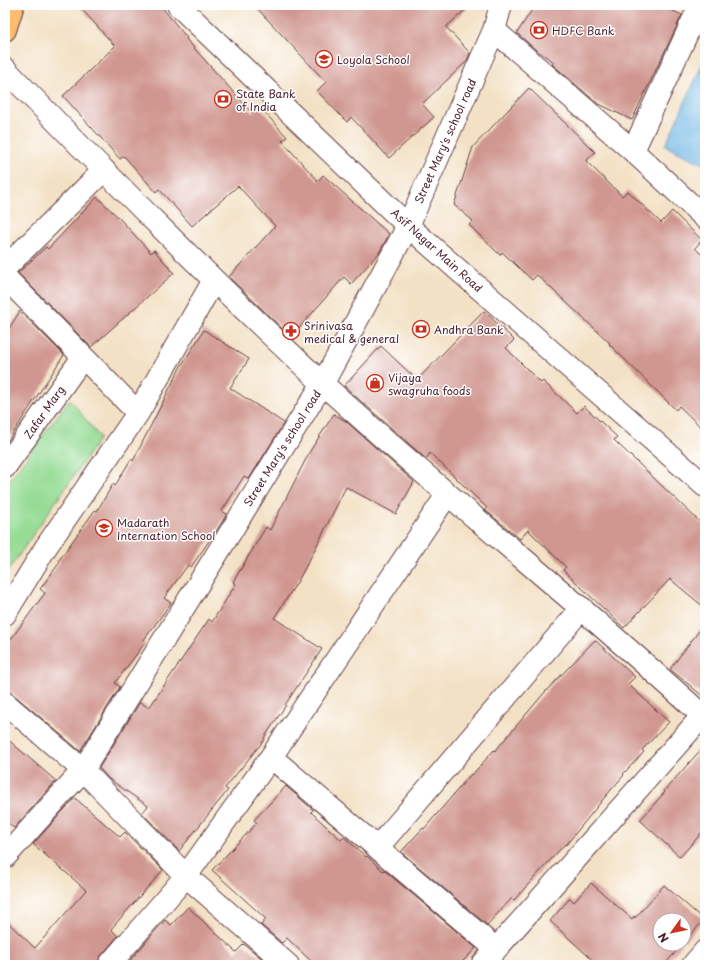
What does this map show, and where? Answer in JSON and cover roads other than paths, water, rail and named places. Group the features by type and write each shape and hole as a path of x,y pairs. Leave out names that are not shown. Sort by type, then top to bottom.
{"main road":[{"path":"5,30 12,5"}],"street":[{"name":"Asif Nagar Main Road","path":"178,5 408,226 705,486"},
{"name":"Street Mary's school road","path":"5,857 83,770 323,383 408,226 494,30 501,5"},
{"path":"633,151 700,5"},
{"path":"494,30 633,151 705,218"},
{"path":"5,69 214,280 323,383 447,494 582,608 704,716 482,965"},
{"path":"5,268 104,170"},
{"path":"5,277 138,413"},
{"path":"5,614 46,547 138,413 214,280"},
{"name":"Zafar Marg","path":"5,467 83,357"},
{"path":"109,965 186,876 271,757 447,494"},
{"path":"378,847 582,608"},
{"path":"5,703 83,770 186,876 288,965"},
{"path":"271,757 496,949"},
{"path":"693,965 705,951"}],"water":[{"path":"705,58 705,165 665,146"}],"place":[{"name":"HDFC Bank","path":"539,30"},
{"name":"Loyola School","path":"324,59"},
{"name":"State Bank of India","path":"223,99"},
{"name":"Andhra Bank","path":"421,329"},
{"name":"Srinivasa medical & general","path":"291,331"},
{"name":"Vijaya swagruha foods","path":"375,383"},
{"name":"Madarath Internation School","path":"104,528"}]}
